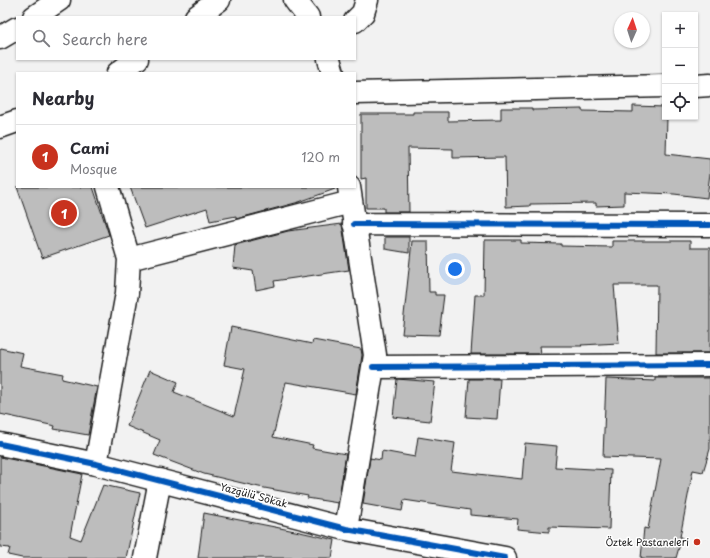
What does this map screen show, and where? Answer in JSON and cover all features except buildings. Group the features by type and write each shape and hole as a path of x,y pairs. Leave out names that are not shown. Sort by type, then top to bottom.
{"street":[{"path":"35,16 59,0"},
{"path":"197,16 220,0"},
{"path":"295,0 307,16"},
{"path":"356,20 364,13 367,0"},
{"path":"0,38 16,29"},
{"path":"119,72 137,60"},
{"path":"329,60 333,72"},
{"path":"698,86 710,85"},
{"path":"356,93 662,86"},
{"path":"0,127 16,121"},
{"path":"96,464 127,293 129,259 108,188"},
{"path":"129,259 350,195 375,355 346,529"},
{"path":"354,224 710,226"},
{"path":"373,367 710,365"},
{"name":"Yazgülü Sokak","path":"0,444 96,464 346,529 505,558"},
{"path":"145,558 160,480"}],"cycle path":[{"path":"354,224 710,225"},
{"path":"373,367 710,365"},
{"path":"0,444 96,464 346,529 505,558"}],"place":[{"name":"Cami","path":"64,213"},
{"name":"Öztek Pastaneleri","path":"697,542"}]}
